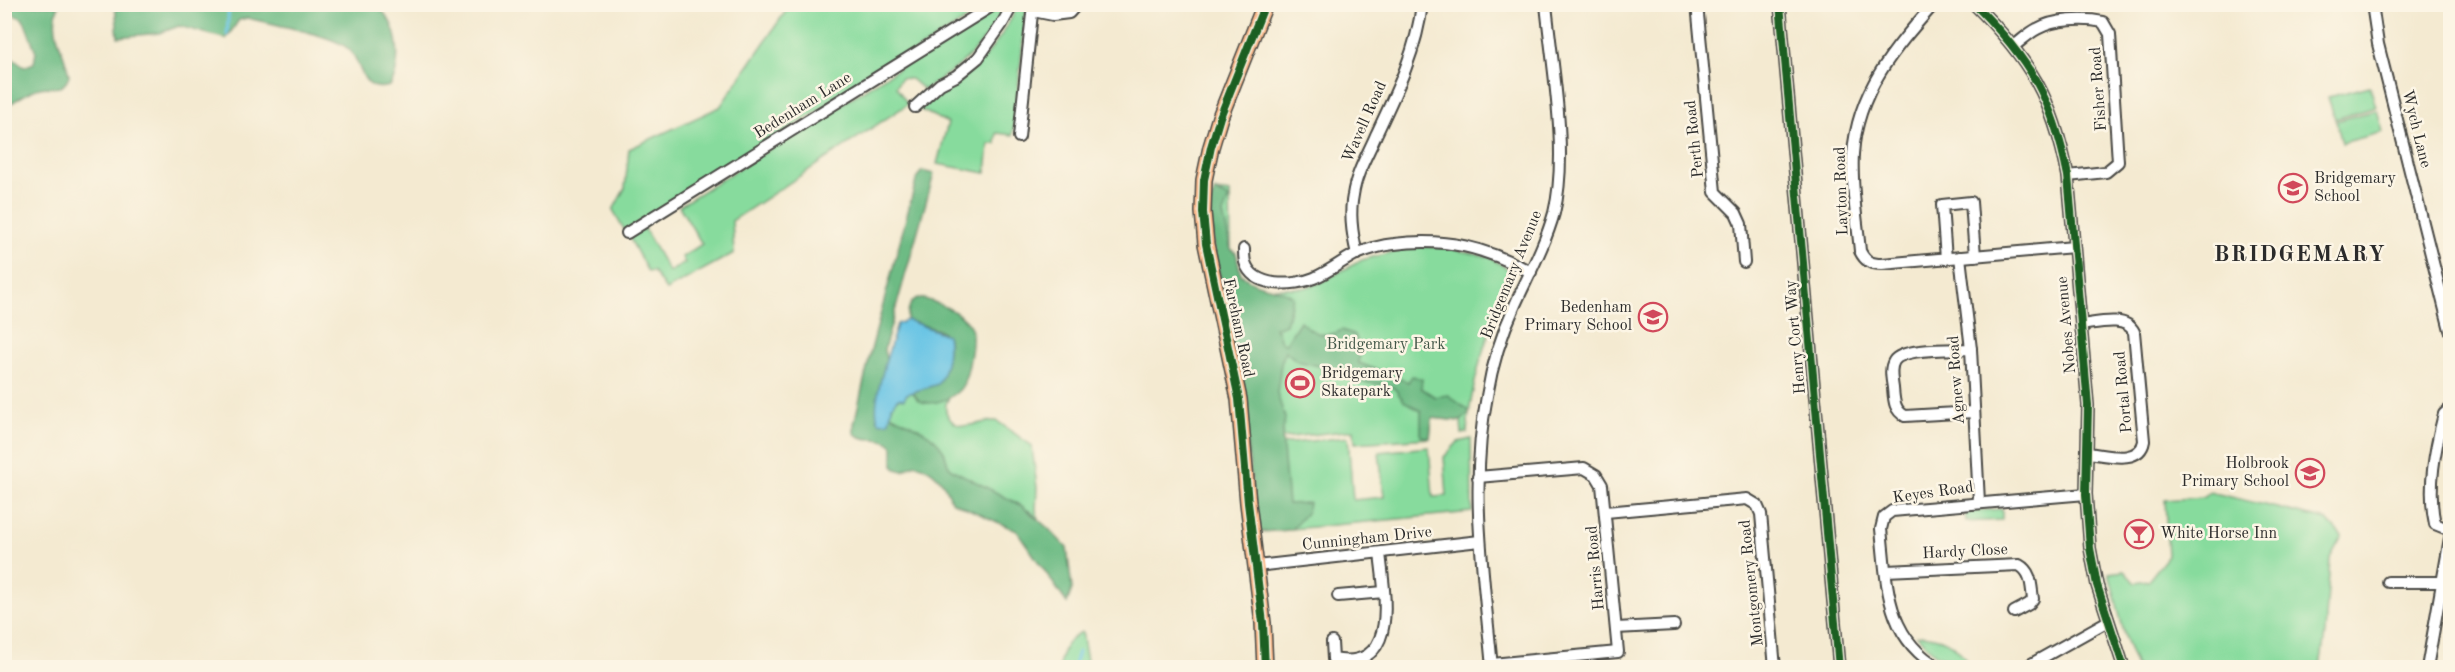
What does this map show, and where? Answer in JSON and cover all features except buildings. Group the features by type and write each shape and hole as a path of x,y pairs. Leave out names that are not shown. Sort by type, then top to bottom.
{"main road":[{"name":"Fareham Road","path":"1264,4 1211,147 1204,180 1203,212 1206,244 1239,399 1263,622 1265,668"}],"street":[{"name":"Bedenham Lane","path":"627,233 995,4"},
{"path":"915,107 940,84 956,76 978,58 1013,4"},
{"path":"1019,137 1033,8 1053,15 1069,13 1077,4"},
{"name":"Wavell Road","path":"1357,254 1352,234 1353,194 1358,174 1394,97 1416,41 1422,4"},
{"name":"Bridgemary Avenue","path":"1492,666 1480,541 1478,477 1485,406 1494,367 1508,321 1531,272 1555,209 1560,163 1546,4"},
{"name":"Perth Road","path":"1697,4 1715,192 1736,213 1741,224 1744,262"},
{"name":"Henry Cort Way","path":"1780,4 1839,668"},
{"name":"Layton Road","path":"1934,4 1895,48 1880,70 1861,113 1853,157 1860,251 1864,259 1872,264 1882,264 2074,247"},
{"name":"Nobes Avenue","path":"1974,4 2014,46 2044,95 2055,121 2068,176 2088,405 2086,494 2090,548 2097,585 2124,668"},
{"name":"Wych Lane","path":"2372,4 2378,44 2451,330"},
{"name":"Fisher Road","path":"2014,46 2048,24 2092,19 2103,22 2110,34 2118,162 2106,172 2068,176"},
{"path":"1946,259 1942,205 1971,202 1975,256"},
{"path":"1244,249 1245,263 1250,271 1259,278 1274,283 1293,283 1314,278 1357,254 1392,244 1420,242 1452,243 1475,247 1500,256 1531,272"},
{"name":"Agnew Road","path":"1960,257 1971,349 1979,502"},
{"name":"Portal Road","path":"2081,325 2124,322 2131,326 2134,332 2144,441 2143,449 2137,455 2088,453"},
{"path":"1971,349 1906,352 1896,358 1891,368 1895,406 1898,413 1905,416 1974,412"},
{"path":"2451,410 2444,414 2439,433 2432,495 2435,524 2451,530"},
{"name":"Harris Road","path":"1478,477 1584,468 1596,475 1602,484 1606,512 1618,652 1560,662 1492,666"},
{"name":"Keyes Road","path":"1940,668 1916,651 1900,629 1890,603 1881,529 1884,517 1892,511 2086,494"},
{"name":"Montgomery Road","path":"1606,512 1747,499 1757,505 1761,514 1775,668"},
{"path":"2427,668 2441,582 2451,538"},
{"name":"Cunningham Drive","path":"1256,566 1480,541"},
{"path":"1332,642 1333,659 1357,662 1370,658 1380,644 1386,611 1380,553"},
{"name":"Hardy Close","path":"1886,571 2019,565 2026,568 2029,575 2033,599 2029,604 2014,612"},
{"path":"2388,582 2441,582"},
{"path":"1338,596 1384,592"},
{"path":"2032,666 2108,621"},
{"path":"1616,628 1674,625"}],"green space":[{"path":"11,5 59,5 55,23 56,32 69,76 67,82 60,87 36,89 5,107 5,53 24,67 34,63 36,52 22,18 10,14"},
{"path":"115,5 372,5 388,18 393,29 398,53 397,65 390,86 372,85 366,81 352,52 338,42 247,18 239,20 226,39 179,26 160,33 118,37"},
{"path":"790,5 990,5 625,231 613,210 625,188 629,149 720,107"},
{"path":"1018,5 1027,5 1013,135 997,133 996,144 989,144 986,173 937,164 948,123 919,109 971,69 989,52 1001,36"},
{"path":"998,6 1006,7 988,34 951,72 924,90 911,79 901,78 896,87 908,104 732,221 734,253 666,290 653,271 648,272 629,237 644,228 669,272 685,263 682,257 702,244 679,206"},
{"path":"2370,86 2376,107 2335,119 2328,97"},
{"path":"2377,110 2383,132 2342,143 2336,121"},
{"path":"922,171 934,174 884,350 887,363 879,391 890,417 890,414 932,437 944,450 951,469 1022,506 1067,548 1072,589 1067,603 1017,531 951,501 942,483 927,469 915,464 903,471 896,469 893,465 893,446 889,442 864,438 854,433 854,424 871,350 917,177"},
{"name":"Bridgemary Park","path":"1215,191 1230,193 1231,250 1236,253 1241,274 1251,282 1268,288 1304,288 1319,283 1362,260 1416,246 1448,248 1489,257 1513,272 1497,309 1477,372 1467,433 1462,434 1461,421 1432,418 1430,438 1355,443 1354,430 1282,438 1282,444 1348,437 1353,500 1384,497 1379,452 1429,447 1433,497 1447,496 1444,457 1458,442 1471,439 1472,512 1260,532 1209,206"},
{"path":"1215,191 1229,198 1223,214 1231,250 1236,253 1241,275 1254,283 1281,290 1293,297 1286,324 1275,328 1281,342 1286,343 1300,321 1320,334 1331,334 1342,330 1355,335 1360,348 1359,363 1408,382 1412,376 1422,379 1421,388 1435,397 1448,395 1470,412 1461,421 1432,418 1430,438 1421,436 1421,411 1404,401 1394,388 1380,384 1355,382 1328,368 1297,361 1285,351 1277,393 1285,418 1282,437 1288,504 1309,503 1307,512 1291,530 1260,532 1256,519 1239,377 1226,303 1214,254 1209,206"},
{"path":"918,298 939,304 961,316 972,331 971,355 963,385 949,398 930,403 918,400 913,392 938,384 946,361 948,338 941,331 907,320 911,304"},
{"path":"913,392 918,400 936,402 951,396 946,404 946,411 951,421 963,426 997,421 1032,446 1037,488 1036,511 1039,519 1031,512 957,474 947,465 925,433 890,414 898,399"},
{"path":"2210,492 2327,520 2342,536 2330,558 2325,634 2320,667 2136,667 2126,641 2109,573 2124,571 2135,583 2148,581 2168,556 2165,500 2205,497"},
{"path":"2002,509 2002,520 1966,522 1965,511"},
{"path":"1082,632 1088,667 1059,667 1066,646"},
{"path":"1917,636 1938,638 1951,644 1961,653 1969,667 1935,654"}],"water":[{"path":"907,320 947,335 948,354 945,367 938,384 907,394 904,399 898,398 892,406 889,422 880,423 876,405 878,391 897,324"}],"waterway":[{"path":"227,35 229,4"},
{"path":"1073,668 1078,652"}],"cycle path":[{"path":"1265,4 1220,117 1211,147 1204,180 1203,212 1206,244 1239,399 1248,503 1263,623 1265,668"},
{"path":"1780,4 1839,668"},
{"path":"1974,4 1994,24 2024,62 2046,102 2062,149 2068,176 2088,405 2086,494 2090,548 2097,585 2124,668"}],"place":[{"name":"Bridgemary School","path":"2293,188"},
{"name":"Bedenham Primary School","path":"1653,317"},
{"name":"Bridgemary Skatepark","path":"1300,383"},
{"name":"Holbrook Primary School","path":"2310,473"},
{"name":"White Horse Inn","path":"2139,534"}],"district":[{"name":"BRIDGEMARY","path":"2300,255"}]}
